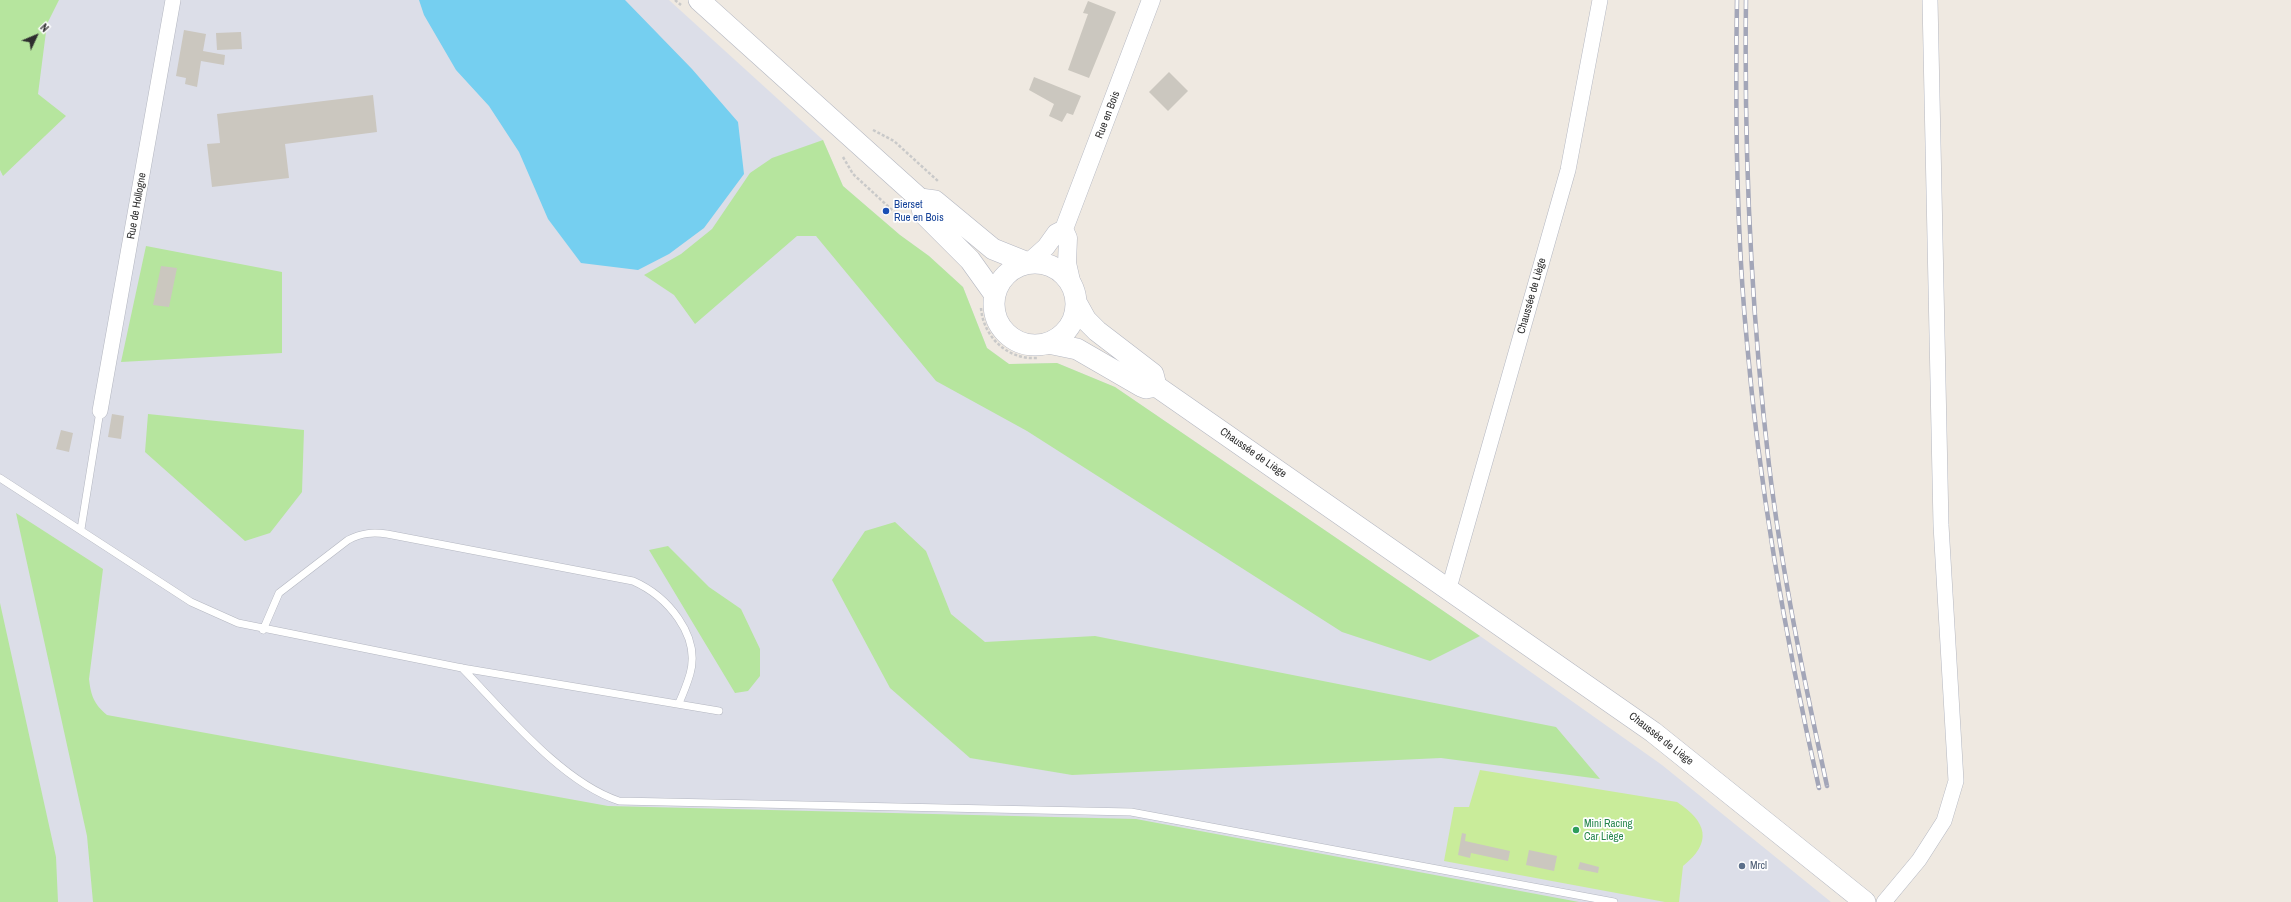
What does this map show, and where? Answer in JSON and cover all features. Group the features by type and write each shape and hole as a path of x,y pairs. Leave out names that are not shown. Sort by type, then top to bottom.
{"main road":[{"path":"699,0 920,199 934,201 993,249 1028,263"},
{"path":"920,199 923,213 977,268 995,295"},
{"path":"1028,263 1040,263 1052,266 1063,274 1074,294 1075,313 1070,326 1060,336 1048,343 1034,344 1020,341 1008,334 999,323 995,310 995,295 999,284 1007,274 1017,267 1028,263"},
{"name":"Chaussée de Liège","path":"1074,294 1086,320 1097,331 1153,374 1156,386 1449,588 1653,732 1865,902"},
{"name":"Chaussée de Liège","path":"1048,343 1077,348 1141,386 1146,388 1156,386"}],"street":[{"name":"Rue de Hollogne","path":"100,411 173,0"},
{"name":"Rue en Bois","path":"1028,263 1046,247 1056,233 1064,229 1151,0"},
{"name":"Chaussée de Liège","path":"1449,588 1568,170 1600,0"},
{"path":"1884,902 1919,860 1944,821 1956,781 1941,525 1930,0"},
{"path":"1064,229 1068,238 1067,263 1074,294"}],"lane":[{"path":"82,529 100,411"},
{"path":"0,478 82,529 191,602 238,623 264,630 462,668 679,703 719,711"},
{"path":"264,630 279,593 348,540 360,534 373,532 387,534 633,581 643,586 655,593 680,621 691,650 690,674 679,703"},
{"path":"462,668 570,775 589,788 619,800 1131,812 1614,902"}],"path":[{"path":"871,129 894,141 943,186"}],"shaded area":[{"path":"0,0 669,0 823,140 843,186 900,235 929,256 963,287 987,348 1009,364 1057,363 1115,387 1480,636 1662,765 1831,902 0,902"}],"green space":[{"path":"0,0 59,0 47,24 38,94 66,116 3,176 0,170"},
{"path":"823,140 843,186 900,235 929,256 963,287 987,348 1009,364 1057,363 1115,387 1480,636 1430,661 1342,632 1027,431 936,381 816,236 797,236 695,324 674,295 644,275 681,254 712,229 750,173 772,158"},
{"path":"146,246 282,272 282,353 121,362"},
{"path":"148,414 304,430 302,492 270,533 245,541 145,452"},
{"path":"16,513 103,569 89,679 94,699 107,715 608,806 1136,819 1579,902 93,902 87,836"},
{"path":"895,522 926,551 951,614 985,642 1095,636 1556,727 1600,779 1441,758 1072,775 970,758 890,688 832,580 865,531"},
{"path":"668,546 709,587 741,609 760,649 760,676 748,691 735,693 649,550"},
{"path":"0,603 56,857 58,902 0,902"},
{"name":"Mini Racing Car Liège","path":"1480,770 1677,802 1695,817 1702,832 1702,840 1699,849 1683,866 1679,902 1665,902 1444,861 1454,807 1469,807"}],"water":[{"path":"419,0 625,0 692,69 738,122 744,174 704,228 669,254 638,270 581,263 548,219 519,152 489,106 456,70 424,15"}],"building":[{"path":"1088,1 1116,12 1089,78 1068,70 1088,14 1083,13"},
{"path":"184,30 206,34 203,51 225,55 224,65 201,61 197,87 185,84 186,78 176,76"},
{"path":"241,32 242,49 217,50 216,33"},
{"path":"1169,72 1188,91 1168,111 1149,92"},
{"path":"1034,77 1081,96 1073,115 1067,113 1062,122 1049,116 1054,104 1029,90"},
{"path":"373,95 377,132 285,144 289,178 212,187 207,144 220,143 217,114"},
{"path":"161,266 177,268 169,307 153,305"},
{"path":"112,414 124,416 121,439 108,437"},
{"path":"61,430 73,433 69,452 56,449"},
{"path":"1462,833 1466,834 1465,841 1510,851 1508,861 1471,853 1470,858 1458,855"},
{"path":"1529,850 1557,856 1554,871 1526,865"},
{"path":"1580,862 1599,867 1598,873 1578,869"}],"railway":[{"path":"1737,0 1736,129 1738,214 1743,300 1752,399 1767,511 1785,622 1819,788"},
{"path":"1746,0 1746,117 1750,233 1753,291 1763,407 1780,546 1802,666 1827,786"}],"place":[{"name":"Bierset Rue en Bois","path":"886,211"},
{"name":"Mini Racing Car Liège","path":"1576,830"},
{"name":"Mrcl","path":"1742,866"}]}
